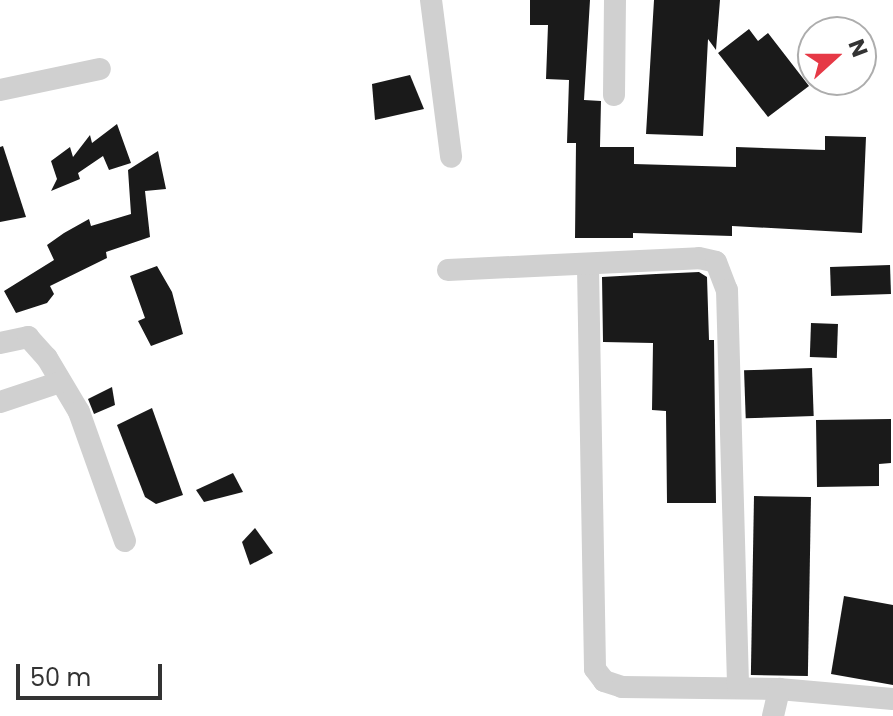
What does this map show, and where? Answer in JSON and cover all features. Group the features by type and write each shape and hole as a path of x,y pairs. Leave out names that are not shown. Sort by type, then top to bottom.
{"street":[{"path":"431,0 451,157"},
{"path":"614,95 615,0"},
{"path":"0,90 100,69"},
{"path":"448,270 588,267 699,258 716,262 724,275 738,688"},
{"path":"588,267 595,669 604,681 622,687 779,689 893,699"},
{"path":"0,343 28,337 79,412 125,541"},
{"path":"0,402 60,382"},
{"path":"773,716 779,689"}],"building":[{"path":"530,0 590,0 584,100 601,101 600,147 634,147 634,164 736,167 736,147 825,150 825,136 866,137 862,233 732,226 732,236 633,233 633,238 575,238 576,143 567,143 569,80 546,79 548,25 530,25"},
{"path":"654,0 720,0 716,50 708,39 703,136 646,134"},
{"path":"749,29 758,41 768,33 797,70 797,95 768,117 718,53"},
{"path":"410,75 424,109 375,120 372,84"},
{"path":"117,124 131,163 109,170 103,156 78,173 80,179 51,191 57,179 51,161 70,147 73,157 90,135 92,143"},
{"path":"3,146 26,217 0,222 0,147"},
{"path":"158,151 166,189 145,191 150,237 106,252 107,258 50,286 54,294 47,303 16,313 4,291 54,260 47,245 64,233 89,219 91,226 131,214 128,170"},
{"path":"890,265 891,294 831,296 830,267"},
{"path":"157,266 172,292 183,334 151,346 138,321 145,318 130,276"},
{"path":"699,272 707,277 709,340 714,340 716,503 667,503 666,411 652,410 653,343 603,342 602,277"},
{"path":"811,323 838,324 837,358 810,357"},
{"path":"812,368 814,416 746,418 744,370"},
{"path":"112,387 115,405 94,414 88,399"},
{"path":"152,408 183,495 156,504 145,497 117,425"},
{"path":"891,419 891,463 879,464 879,486 817,487 816,420"},
{"path":"233,473 243,492 204,502 196,490"},
{"path":"754,496 811,497 808,676 751,675"},
{"path":"255,528 273,553 250,565 242,542"},
{"path":"844,596 893,605 893,685 831,674"}]}
